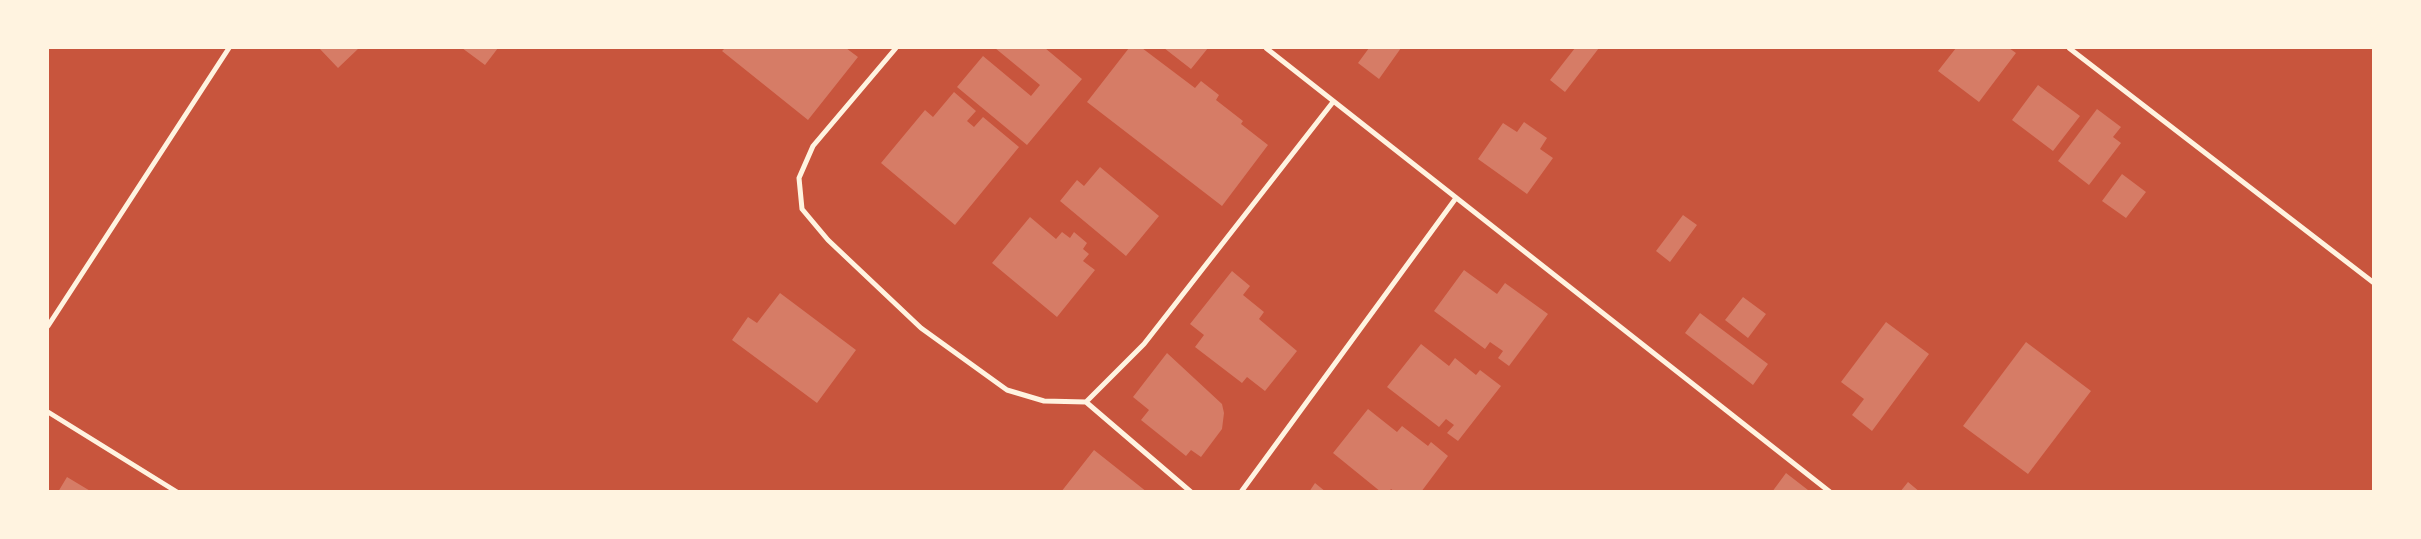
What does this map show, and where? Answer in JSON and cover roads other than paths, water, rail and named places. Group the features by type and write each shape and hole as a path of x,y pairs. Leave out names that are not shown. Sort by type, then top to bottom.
{"street":[{"path":"48,326 229,48"},
{"path":"896,48 814,146 799,178 802,209 828,240 921,328 1007,390 1044,401 1086,402 1191,492"},
{"path":"1266,48 1830,492"},
{"path":"2069,48 2374,283"},
{"path":"1086,402 1144,344 1333,102"},
{"path":"1241,492 1456,198"},
{"path":"48,412 177,492"}]}
